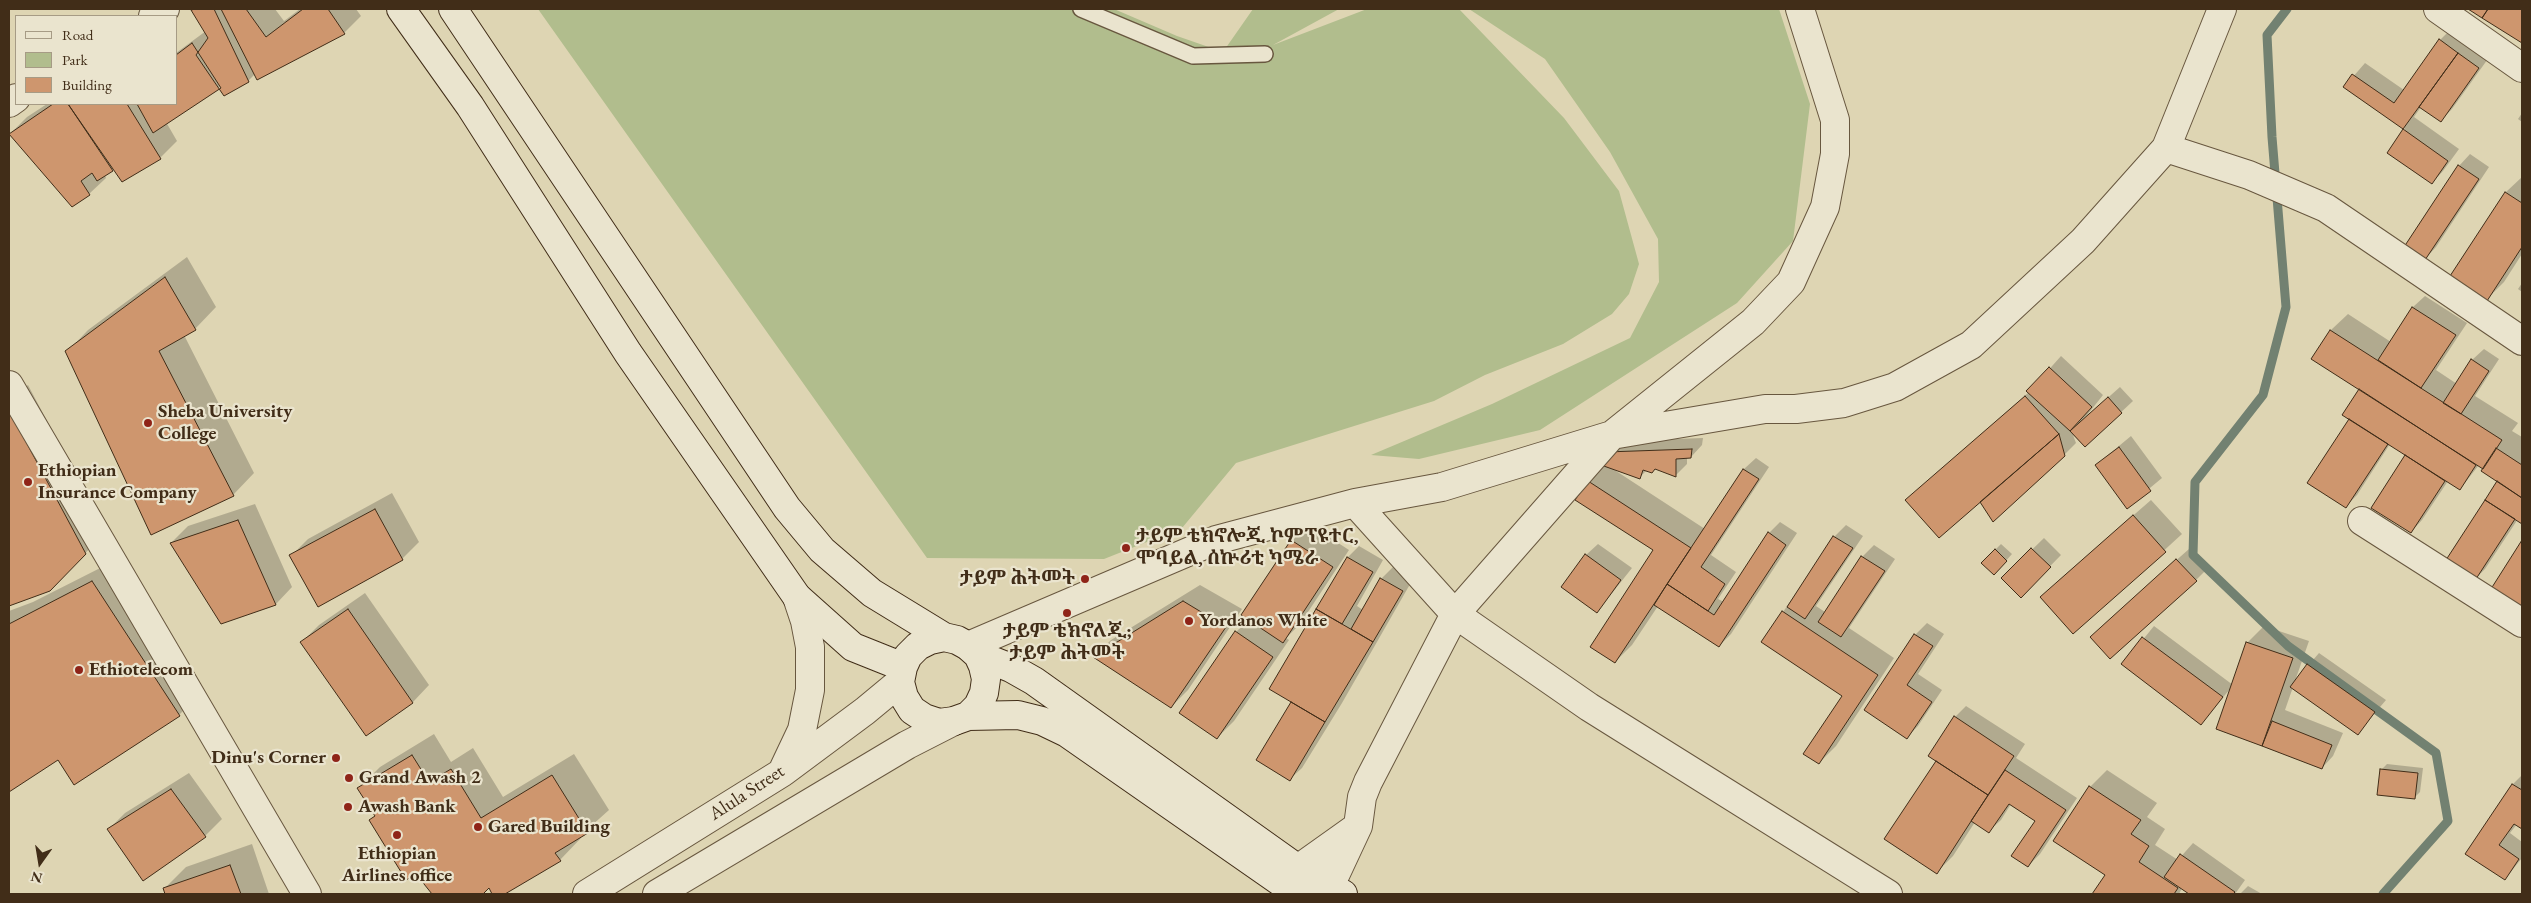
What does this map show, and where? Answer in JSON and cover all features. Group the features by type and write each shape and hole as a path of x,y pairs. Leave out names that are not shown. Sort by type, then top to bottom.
{"street":[{"path":"154,15 165,9"},
{"path":"401,9 470,106 628,353 797,597 852,647 901,674"},
{"path":"454,9 787,508 822,550 872,593 963,646 1034,681 1291,886"},
{"path":"1800,9 1836,120 1836,154 1825,207 1791,282 1753,322 1612,435 1455,614 1368,782 1362,797 1358,826 1333,892 1291,886 1067,733 1042,721 1018,715 961,718 939,723 924,718 912,710 904,697 901,674 918,646 930,640 963,646 1216,540 1355,503 1442,486 1612,435 1765,409 1796,409 1844,403 1895,387 1971,345 2083,241 2166,148 2222,9"},
{"path":"2438,9 2522,68"},
{"path":"470,106 507,87"},
{"path":"2166,148 2230,168 2326,208 2522,341"},
{"path":"9,385 307,894"},
{"path":"1355,503 1455,614 1589,707 1888,894"},
{"path":"2362,521 2522,623"},
{"path":"783,772 802,730 810,690 810,646 805,621 797,597"},
{"path":"961,718 978,706 984,693 986,679 983,666 963,646"},
{"name":"Alula Street","path":"587,894 783,772 865,711 901,674"},
{"name":"Alula Street","path":"657,894 907,745 961,718"},
{"path":"1291,886 1358,826"}],"lane":[{"path":"1081,9 1193,56 1265,54"}],"green space":[{"path":"538,9 1114,9 1177,36 1223,52 1253,9 1339,9 1273,45 1367,9 1459,9 1564,118 1619,191 1639,264 1629,294 1612,314 1563,344 1485,375 1434,401 1236,463 1182,528 1104,559 927,558"},
{"path":"1469,9 1779,9 1810,104 1793,241 1737,303 1540,430 1419,459 1371,455 1492,404 1630,338 1659,282 1658,239 1610,152 1545,59"}],"building":[{"path":"214,9 249,82 224,96 196,55 208,38 191,10"},
{"path":"221,9 246,9 266,37 303,9 328,9 345,34 257,80"},
{"path":"2468,9 2488,9 2482,18"},
{"path":"2488,9 2522,9 2522,43 2482,18"},
{"path":"2439,39 2458,53 2403,129 2343,87 2352,74 2394,103"},
{"path":"192,43 221,88 153,133 138,105 178,105 178,54"},
{"path":"2458,53 2479,68 2441,122 2419,107"},
{"path":"52,105 69,105 113,171 97,181 92,173 81,181 90,195 72,207 9,134"},
{"path":"69,105 128,105 161,159 122,182"},
{"path":"2403,129 2448,161 2432,184 2387,153"},
{"path":"2458,165 2479,179 2425,260 2404,247"},
{"path":"2505,192 2522,203 2522,247 2487,301 2450,276"},
{"name":"Sheba University College","path":"165,277 196,330 159,351 234,496 151,535 65,351"},
{"path":"2412,307 2456,335 2421,388 2378,360"},
{"path":"2330,330 2502,440 2483,469 2311,359"},
{"path":"2471,359 2489,371 2461,414 2443,403"},
{"path":"2049,367 2092,407 2070,431 2026,391"},
{"path":"2359,389 2476,465 2460,490 2342,415"},
{"path":"2025,396 2059,434 1939,538 1905,500"},
{"path":"2108,397 2122,413 2085,447 2070,431"},
{"name":"Ethiopian Insurance Company","path":"9,410 86,554 50,591 9,606"},
{"path":"2349,419 2388,444 2346,508 2307,483"},
{"path":"2059,434 2065,456 1993,522 1980,502"},
{"path":"2119,447 2151,491 2127,509 2095,465"},
{"path":"2496,448 2522,465 2522,498 2481,471"},
{"path":"1692,449 1691,458 1676,459 1676,477 1655,469 1652,473 1643,470 1640,479 1601,465 1606,452"},
{"path":"2405,455 2445,481 2411,533 2371,508"},
{"path":"1743,469 1759,479 1701,567 1725,584 1708,611 1667,584"},
{"path":"1588,481 1691,548 1615,663 1590,647 1653,550 1575,500"},
{"path":"2497,481 2522,498 2522,524 2485,500"},
{"path":"2485,500 2515,519 2474,582 2444,563"},
{"path":"375,509 403,560 318,607 289,555"},
{"path":"2133,515 2166,552 2073,634 2040,597"},
{"path":"238,520 276,605 221,624 170,543"},
{"path":"1768,532 1786,545 1719,647 1654,605 1667,584 1714,615"},
{"path":"1833,536 1853,548 1805,619 1787,607"},
{"path":"1291,540 1333,567 1283,643 1241,615"},
{"path":"2522,540 2522,613 2489,592"},
{"path":"2031,548 2051,567 2021,598 2001,578"},
{"path":"1995,549 2007,561 1994,575 1981,563"},
{"path":"1585,554 1621,580 1597,613 1561,587"},
{"path":"1861,556 1885,571 1841,637 1818,622"},
{"path":"1347,557 1373,572 1342,624 1316,609"},
{"path":"2176,559 2197,581 2110,659 2090,637"},
{"path":"1380,578 1403,591 1373,642 1351,629"},
{"name":"Ethiotelecom","path":"92,581 180,716 74,785 58,760 9,792 9,624"},
{"path":"1183,601 1226,627 1171,708 1093,657"},
{"path":"348,609 413,703 366,736 300,642"},
{"path":"1316,609 1373,642 1325,722 1269,689"},
{"path":"1782,611 1878,675 1819,764 1803,754 1842,696 1761,642"},
{"path":"1235,631 1273,657 1217,739 1179,713"},
{"path":"1914,634 1933,646 1907,685 1932,702 1907,739 1864,710"},
{"path":"2142,637 2223,697 2201,725 2121,664"},
{"path":"2246,642 2293,658 2262,746 2216,729"},
{"path":"2307,664 2375,712 2358,735 2290,687"},
{"path":"1291,702 1325,722 1290,781 1256,760"},
{"path":"1954,716 2014,756 1988,795 1928,756"},
{"path":"2272,721 2332,745 2322,769 2262,746"},
{"name":"Gared Building","path":"412,755 429,782 451,769 481,818 552,775 588,833 555,853 561,861 505,894 492,894 489,888 483,894 432,894 424,884 420,872 406,880 369,820 375,816 357,788"},
{"path":"1936,761 1988,795 1937,874 1884,839"},
{"path":"2380,769 2418,773 2415,799 2377,795"},
{"path":"2005,770 2066,810 2028,867 2011,856 2035,821 2009,804 1989,833 1971,821"},
{"path":"2512,784 2522,790 2522,829 2514,824 2499,845 2519,859 2505,880 2465,854"},
{"path":"2089,786 2141,820 2131,834 2149,846 2139,862 2178,888 2174,894 2092,894 2105,875 2053,841"},
{"path":"171,789 206,837 143,881 107,829"},
{"path":"2180,854 2235,892 2233,894 2189,894 2164,877"},
{"path":"230,865 241,894 165,894 163,888"}],"waterway":[{"path":"2287,9 2267,35 2272,137 2286,307 2263,395 2195,482 2193,555 2288,646 2436,753 2448,821 2383,894"}],"place":[{"name":"Sheba University College","path":"148,423"},
{"name":"Ethiopian Insurance Company","path":"28,482"},
{"name":"ታይም ቴክኖሎጂ ኮምፕዩተር, ሞባይል, ሰኵሪቲ ካሜራ","path":"1126,548"},
{"name":"ታይም ሕትመት","path":"1085,579"},
{"name":"ታይም ቴክኖለጂ; ታይም ሕትመት","path":"1067,613"},
{"name":"Yordanos White","path":"1189,621"},
{"name":"Ethiotelecom","path":"79,670"},
{"name":"Dinu's Corner","path":"336,758"},
{"name":"Grand Awash 2","path":"349,778"},
{"name":"Awash Bank","path":"348,807"},
{"name":"Gared Building","path":"478,827"},
{"name":"Ethiopian Airlines office","path":"397,835"}]}
